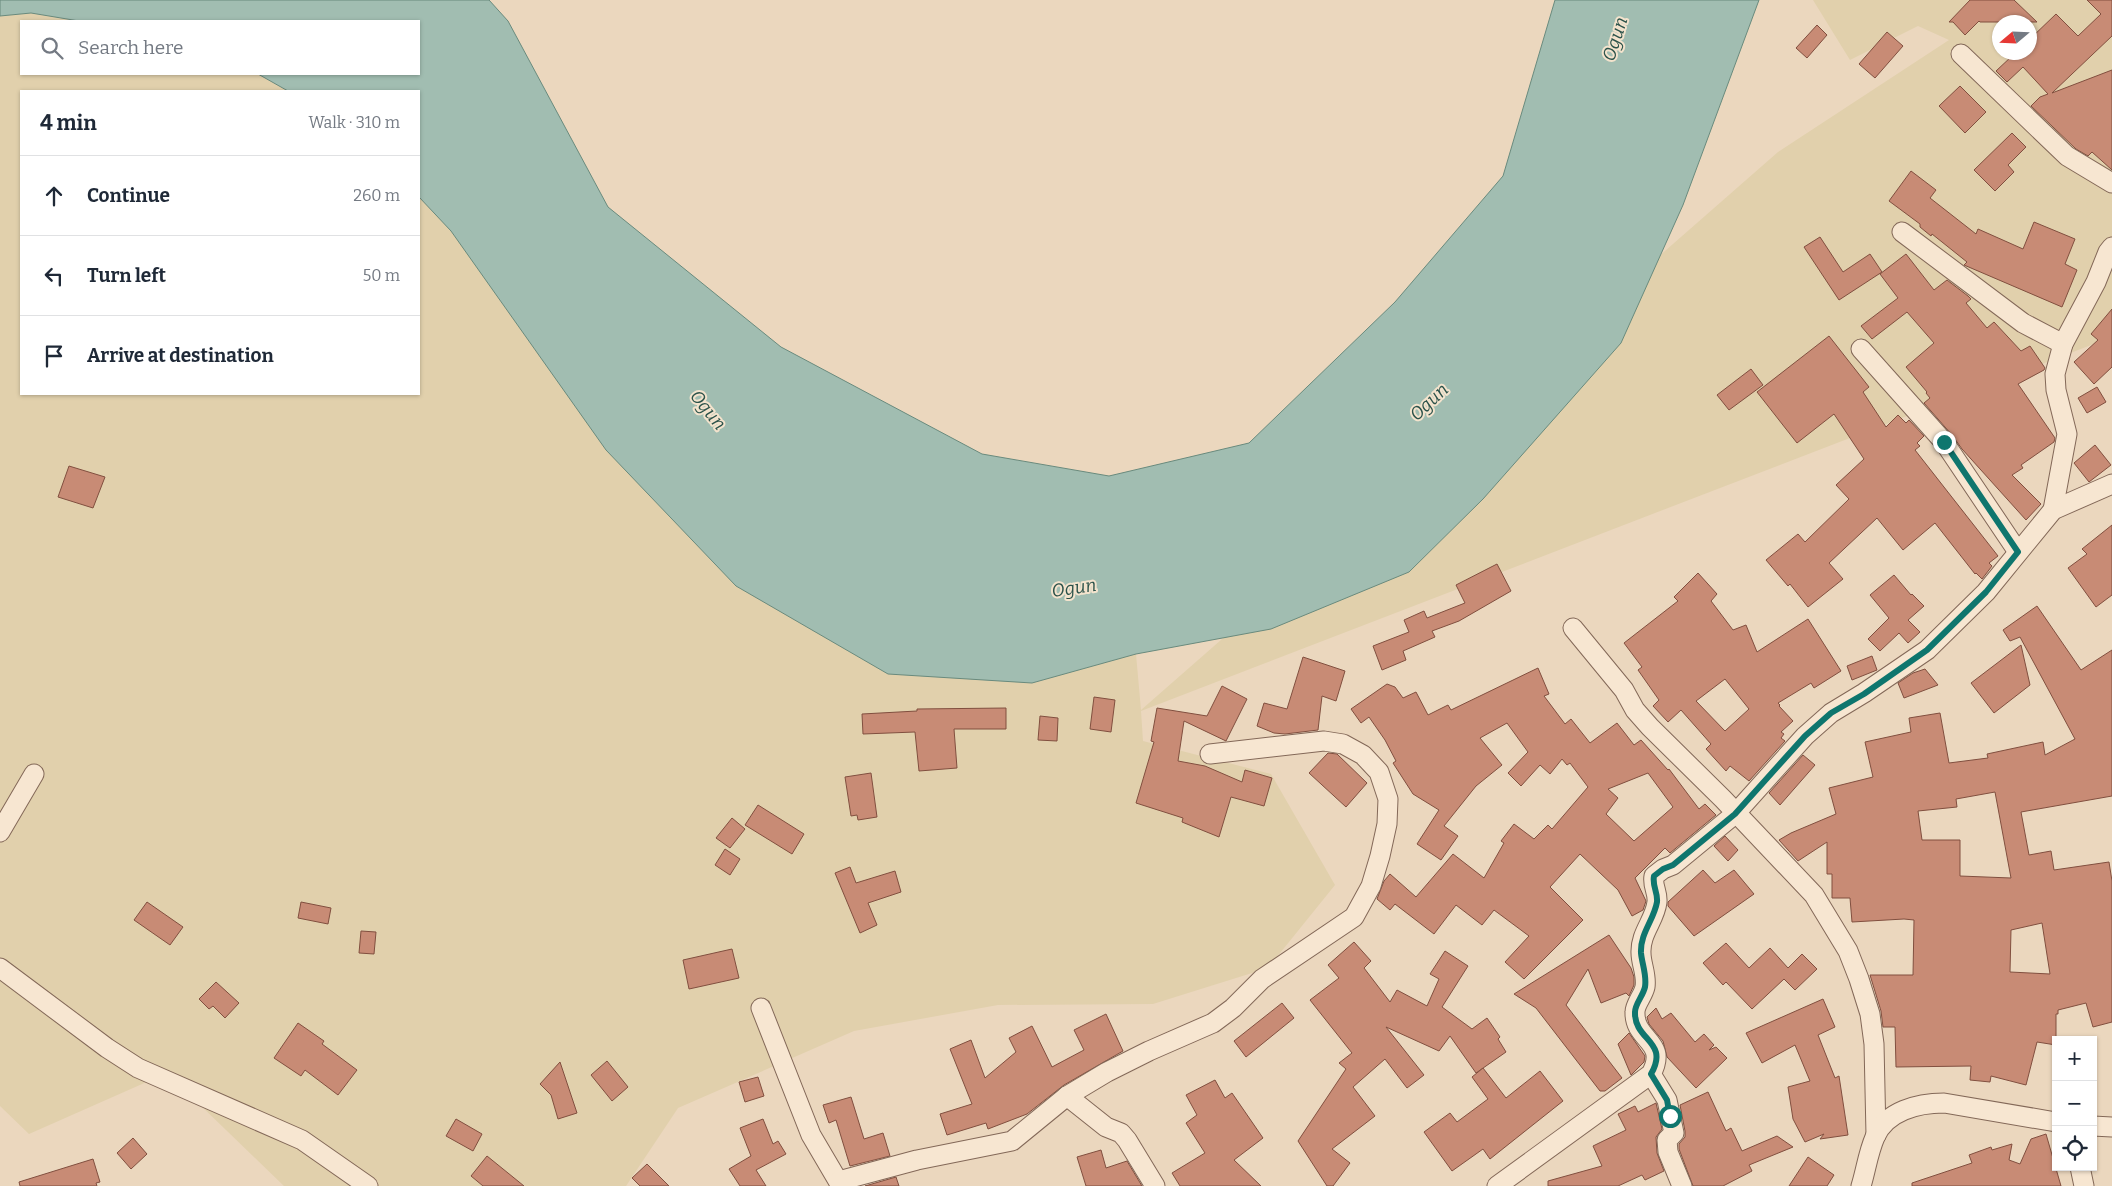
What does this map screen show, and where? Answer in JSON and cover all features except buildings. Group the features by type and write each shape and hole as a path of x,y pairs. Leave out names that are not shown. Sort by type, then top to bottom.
{"street":[{"path":"1961,54 2067,156 2112,183"},
{"path":"1902,232 2023,323 2063,344"},
{"path":"2053,510 2067,434 2054,382 2063,344 2112,247"},
{"path":"1861,349 1944,442 2018,552"},
{"path":"1497,1186 1651,1074 1658,1062 1657,1053 1640,1030 1635,1012 1645,986 1641,954 1644,934 1656,904 1657,894 1652,884 1654,876 1663,869 1673,865 1735,814 1805,736 1831,713 1864,694 1927,650 1986,592 2053,510 2112,484"},
{"path":"1573,628 1624,690 1636,710 1650,727 1722,798 1735,814 1814,895 1848,951 1867,1005 1874,1044 1876,1135 1862,1186"},
{"path":"761,1008 811,1135 840,1184 917,1160 1012,1141 1067,1096 1107,1072 1213,1023 1233,1008 1262,979 1354,916 1371,886 1387,824 1388,799 1379,772 1363,755 1343,744 1324,741 1210,754"},
{"path":"0,832 34,774"},
{"path":"0,968 107,1048 138,1068 302,1140 368,1186"},
{"path":"1651,1074 1667,1100 1674,1133 1667,1140 1668,1152 1682,1186"},
{"path":"1067,1096 1106,1127 1121,1133 1155,1186"},
{"path":"1876,1135 1888,1121 1899,1113 1912,1106 1926,1103 1944,1103 2052,1121"},
{"path":"2097,1126 2112,1127"},
{"path":"2081,1171 2084,1186"}],"shaded area":[{"path":"1813,0 2112,0 2112,337 1141,711 1143,741 1271,774 1335,885 1268,968 1153,1004 998,1005 854,1031 678,1108 626,1186 284,1186 167,1073 29,1134 0,1106 0,16 31,13 73,20 20,20 20,75 260,75 286,90 20,90 20,395 420,395 420,198 451,231 1032,683 1136,654 1141,710 1778,152 1949,40 1918,26 1850,60"}],"water":[{"name":"Ogun","path":"0,0 489,0 508,21 608,207 781,347 982,454 1109,476 1249,443 1395,302 1503,176 1555,0 1759,0 1683,205 1621,343 1483,499 1409,572 1271,629 1136,654 1032,683 888,674 736,586 606,450 451,231 420,198 420,90 286,90 260,75 420,75 420,20 73,20 31,13 0,16"}],"route":[{"path":"1670,1116 1667,1100 1651,1074 1658,1062 1657,1053 1640,1030 1635,1012 1645,986 1641,945 1656,904 1657,894 1652,884 1654,876 1663,869 1673,865 1735,814 1805,736 1831,713 1864,694 1927,650 1986,592 2018,552 1944,442"}]}
